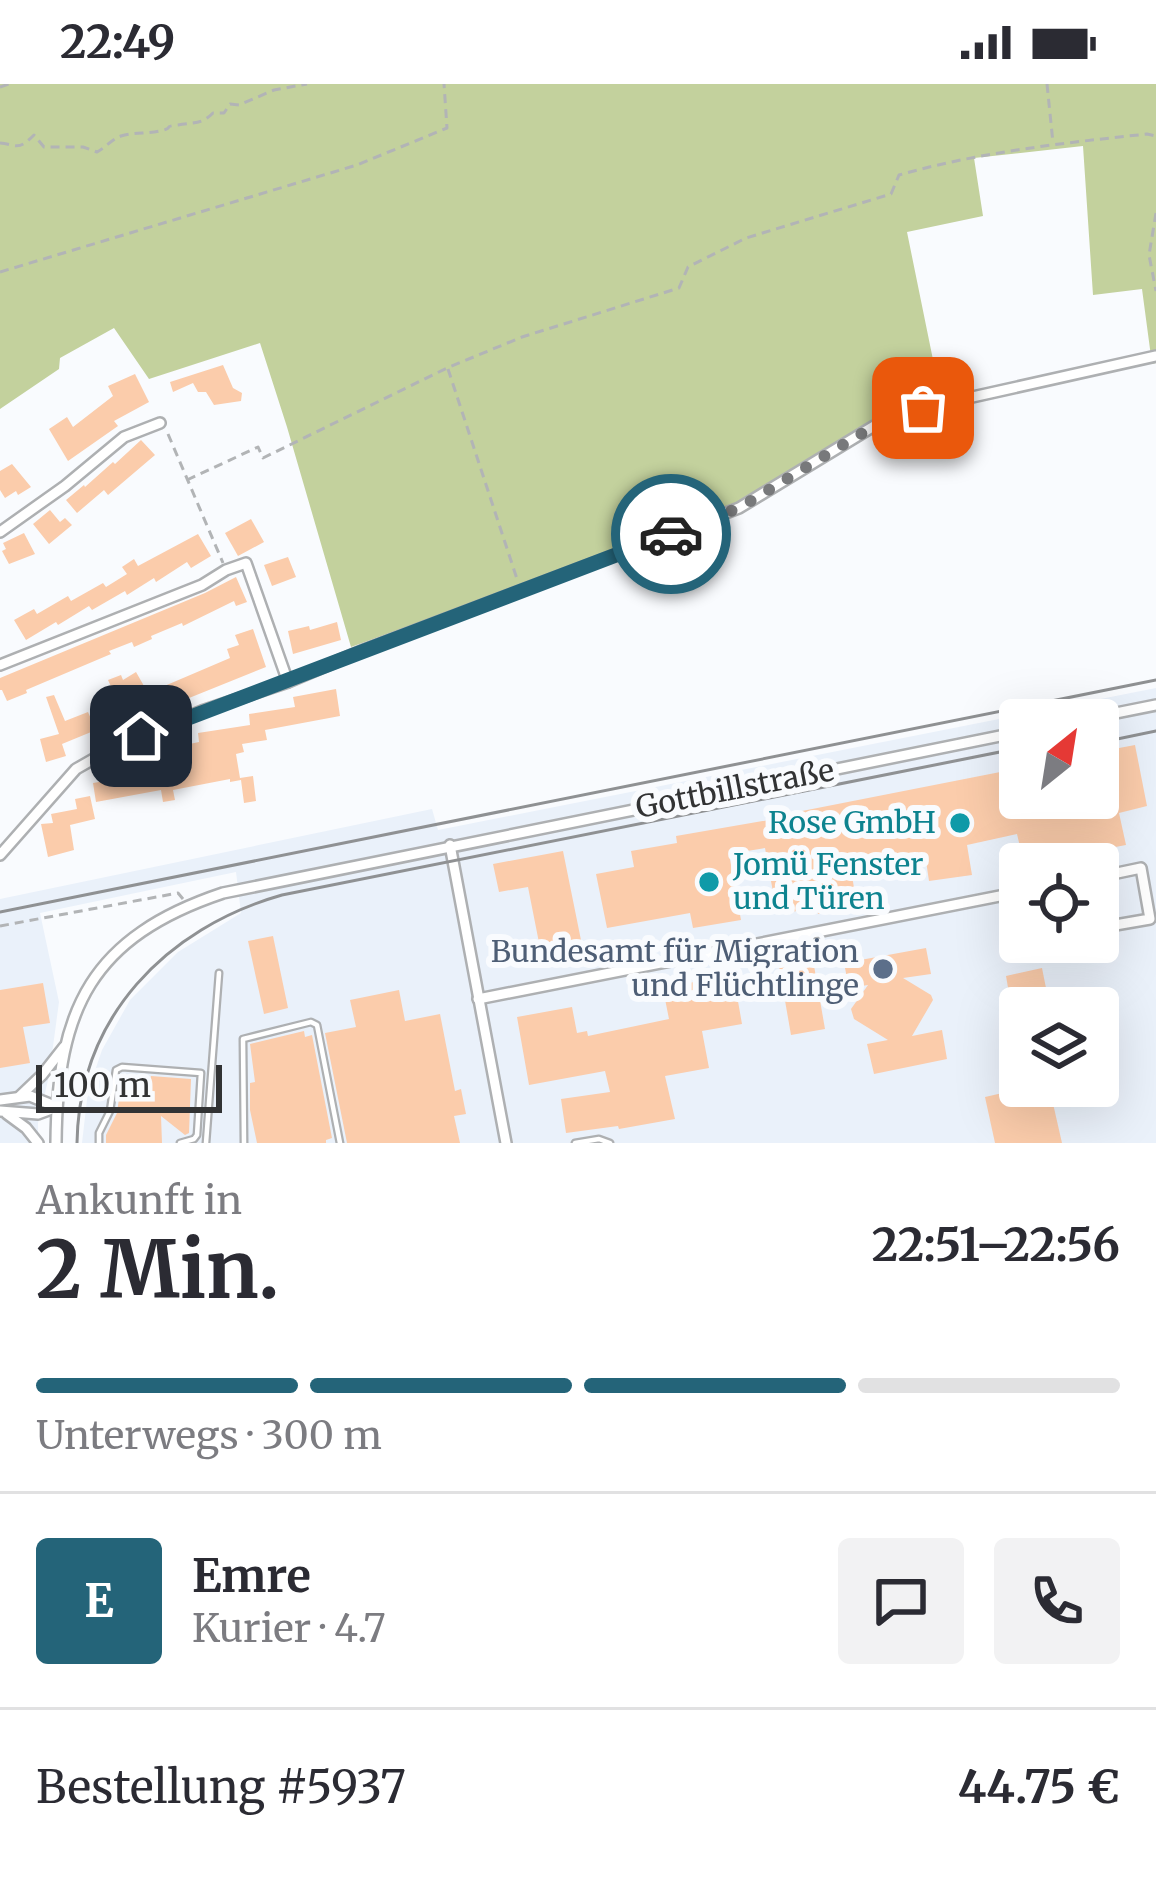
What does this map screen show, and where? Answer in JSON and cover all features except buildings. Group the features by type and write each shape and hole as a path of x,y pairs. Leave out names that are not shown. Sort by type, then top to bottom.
{"street":[{"path":"0,855 76,770 97,756 202,711 739,508 874,426 964,399 1156,356"},
{"path":"0,532 124,437 160,423"},
{"path":"0,665 246,563 287,682"},
{"path":"1119,712 1156,705"},
{"name":"Gottbillstraße","path":"56,1143 66,1043 86,992 127,941 188,905 224,892 999,736"},
{"path":"450,845 506,1143"},
{"path":"1119,873 1141,868 1150,919 1119,924"},
{"path":"478,999 999,896"},
{"path":"1,1108 42,1076 66,1043"},
{"path":"20,1096 57,1107"},
{"path":"1,1108 38,1114 57,1107"},
{"path":"1,1108 38,1143"}],"lane":[{"path":"206,1143 219,973"},
{"path":"244,1143 243,1039 311,1022 317,1025 340,1143"},
{"path":"99,1143 116,1070 122,1067 201,1072 197,1135 181,1143"},
{"path":"575,1143 599,1139 610,1143"}],"path":[{"path":"0,87 9,84"},
{"path":"0,143 16,148 34,135 44,147 83,147 97,152 113,138 179,124 196,125 213,112 224,113 230,104 307,84"},
{"path":"0,272 357,165 447,128 444,84"},
{"path":"1047,84 1053,145"},
{"path":"187,480 258,447 263,458 447,368 522,337 679,288 688,267 746,238 891,194 898,175 955,159 1156,136"},
{"path":"1156,213 1149,255 1156,291"},
{"path":"447,368 520,590"},
{"path":"160,423 226,570"},
{"path":"0,926 178,893 188,905"}],"shaded area":[{"path":"1156,688 1156,1143 82,1143 88,1091 102,1050 130,1000 178,952 241,913 236,872 40,913 59,1002 38,1143 0,1143 0,899 432,809 438,830 999,719 999,819 1119,819 1119,699 1100,699"}],"green space":[{"path":"0,84 1156,84 1156,363 1152,364 1142,289 1093,295 1083,146 974,158 983,216 907,232 941,399 874,420 732,508 351,647 260,343 149,379 114,328 60,358 59,369 0,409"}],"railway":[{"path":"0,912 1156,680"},
{"path":"1119,739 1156,731"},
{"path":"77,1143 82,1098 112,1018 167,955 240,910 282,895 999,752"}],"way so far":[{"path":"671,534 739,508 874,426 923,408"}],"place":[{"name":"Rose GmbH","path":"960,823"},
{"name":"Jomü Fenster und Türen","path":"709,882"},
{"name":"Bundesamt für Migration und Flüchtlinge","path":"883,969"}],"route":[{"path":"141,736 671,534"}]}
